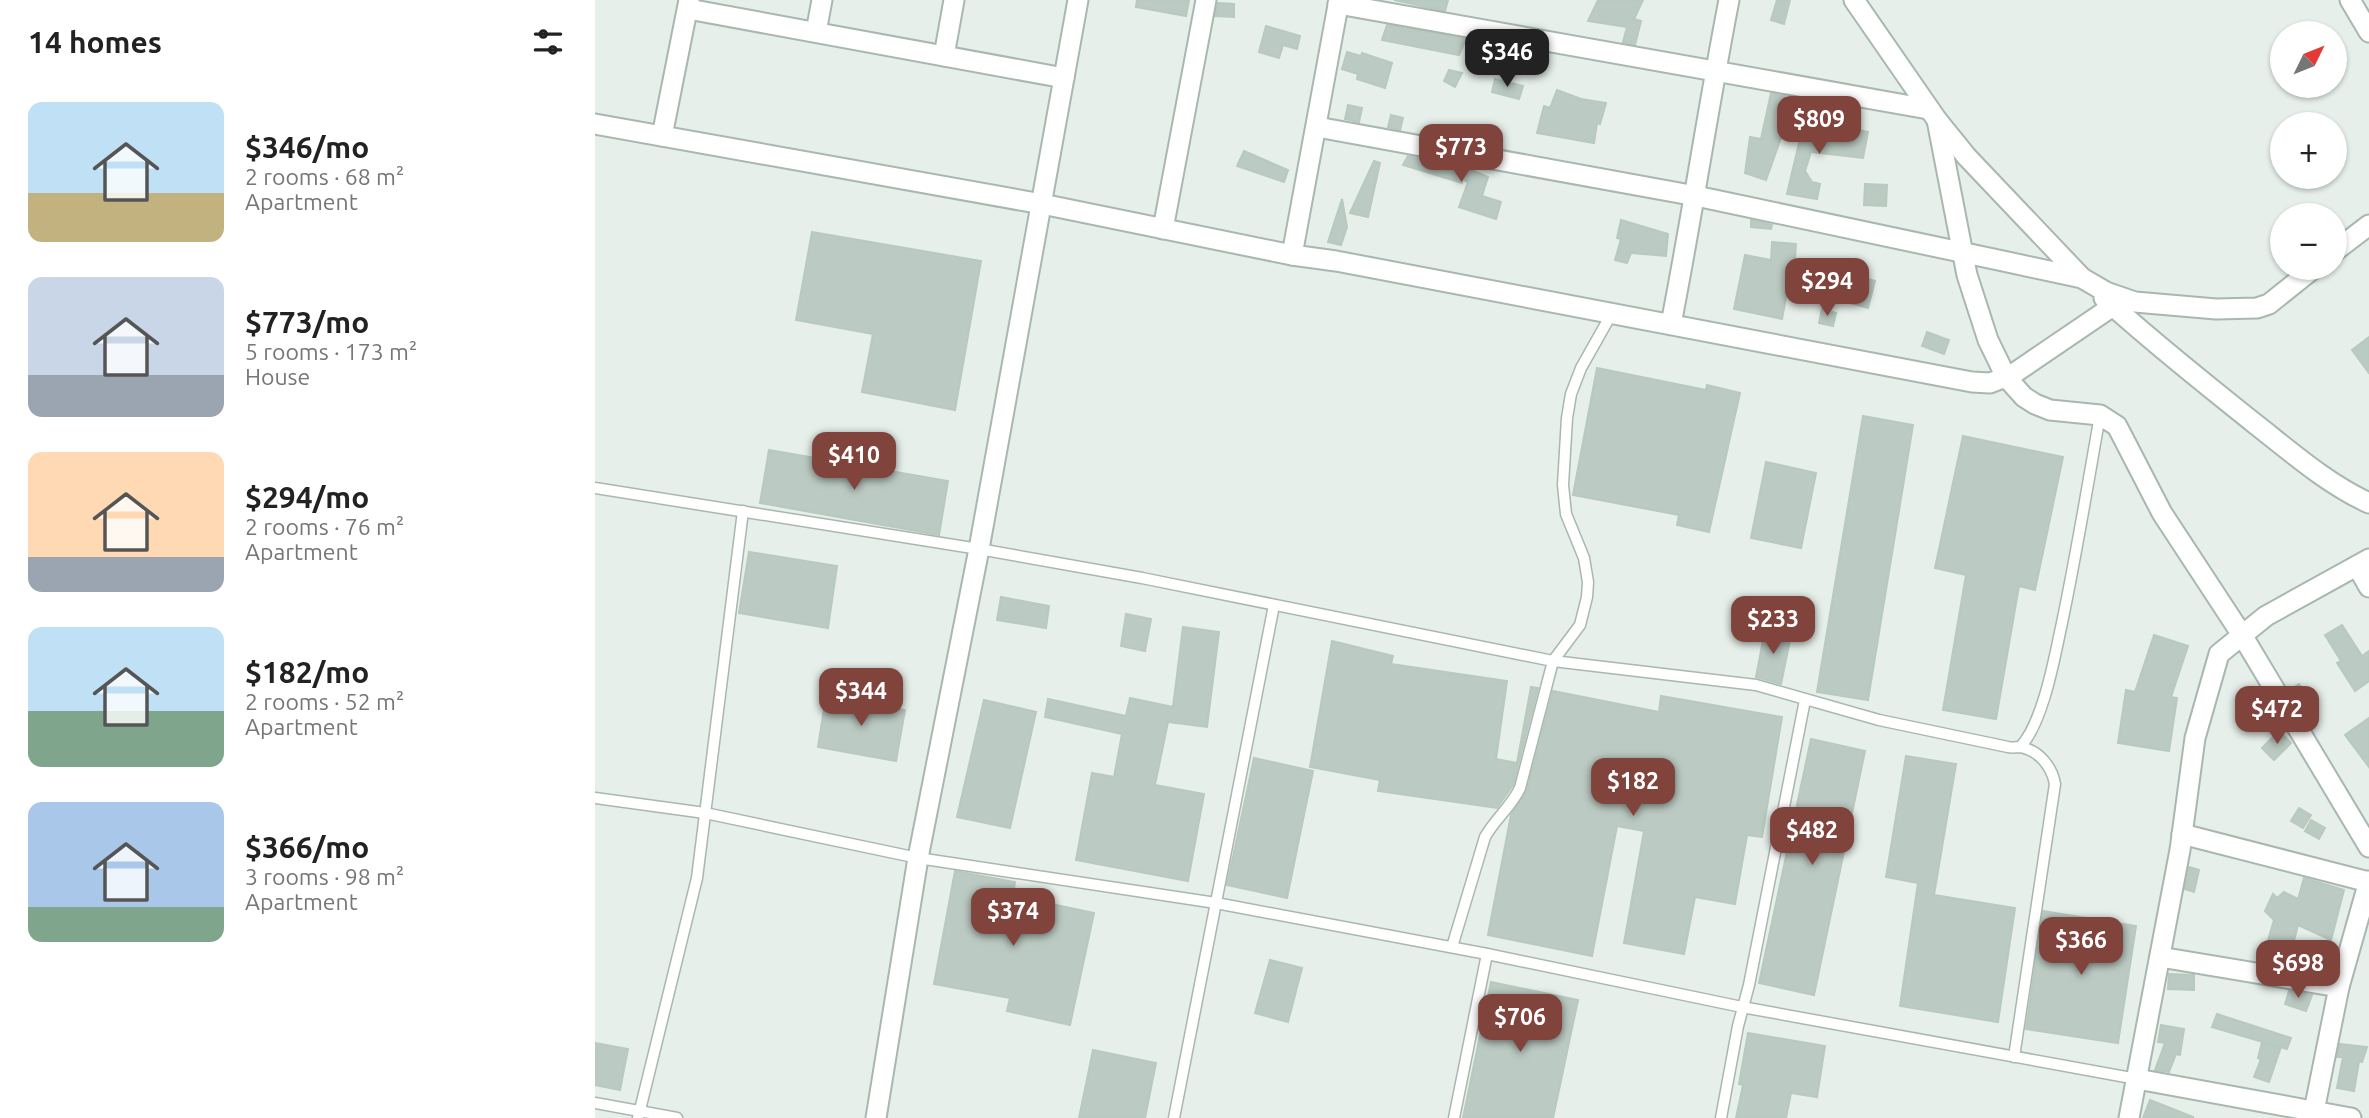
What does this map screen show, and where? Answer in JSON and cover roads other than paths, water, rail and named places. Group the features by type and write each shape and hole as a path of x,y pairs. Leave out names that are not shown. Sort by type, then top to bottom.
{"street":[{"path":"816,32 823,0"},
{"path":"944,56 954,0"},
{"path":"876,1118 918,859 979,549 1078,0"},
{"path":"1163,229 1206,0"},
{"path":"1671,324 1729,0"},
{"path":"1854,0 1932,115 1967,157 2082,278 2167,354 2277,441 2337,486 2369,503"},
{"path":"2350,0 2369,32"},
{"path":"1292,255 1339,2 1715,71 1932,115"},
{"path":"663,136 689,4 816,32 1064,78"},
{"path":"1932,115 1962,253 1988,340 2006,377 2024,397 2035,404 2050,410 2100,415 2117,426 2162,513 2242,635 2369,847"},
{"path":"595,124 1042,204 1292,255 1972,382 1990,383 2027,366 2113,306"},
{"path":"1317,127 1696,196 2082,278 2106,292 2135,302 2197,308 2252,309 2269,304 2299,280"},
{"path":"2347,242 2369,225"},
{"path":"2129,1118 2182,834 2195,738 2215,663 2222,650 2275,610 2363,562 2369,587"},
{"path":"2182,834 2369,881 2339,987 2314,1111"},
{"path":"2160,957 2339,987"},
{"path":"2137,1079 2351,1118"}],"lane":[{"path":"1453,947 1485,836 1513,803 1520,788 1553,662 1580,625 1588,582 1584,558 1566,514 1563,485 1571,394 1581,368 1612,313"},
{"path":"2019,747 2026,740 2050,679 2100,415"},
{"path":"595,488 979,549 1553,662 1725,679 1900,724 2019,747 2046,762 2055,784 2014,1057"},
{"path":"638,1114 697,878 743,511"},
{"path":"1174,1118 1274,605"},
{"path":"1721,1118 1805,700"},
{"path":"595,798 705,813 918,859 1216,903 1453,947 1742,1007 2137,1079"},
{"path":"1454,1118 1487,954"},
{"path":"595,1103 638,1114 677,1118"}]}
